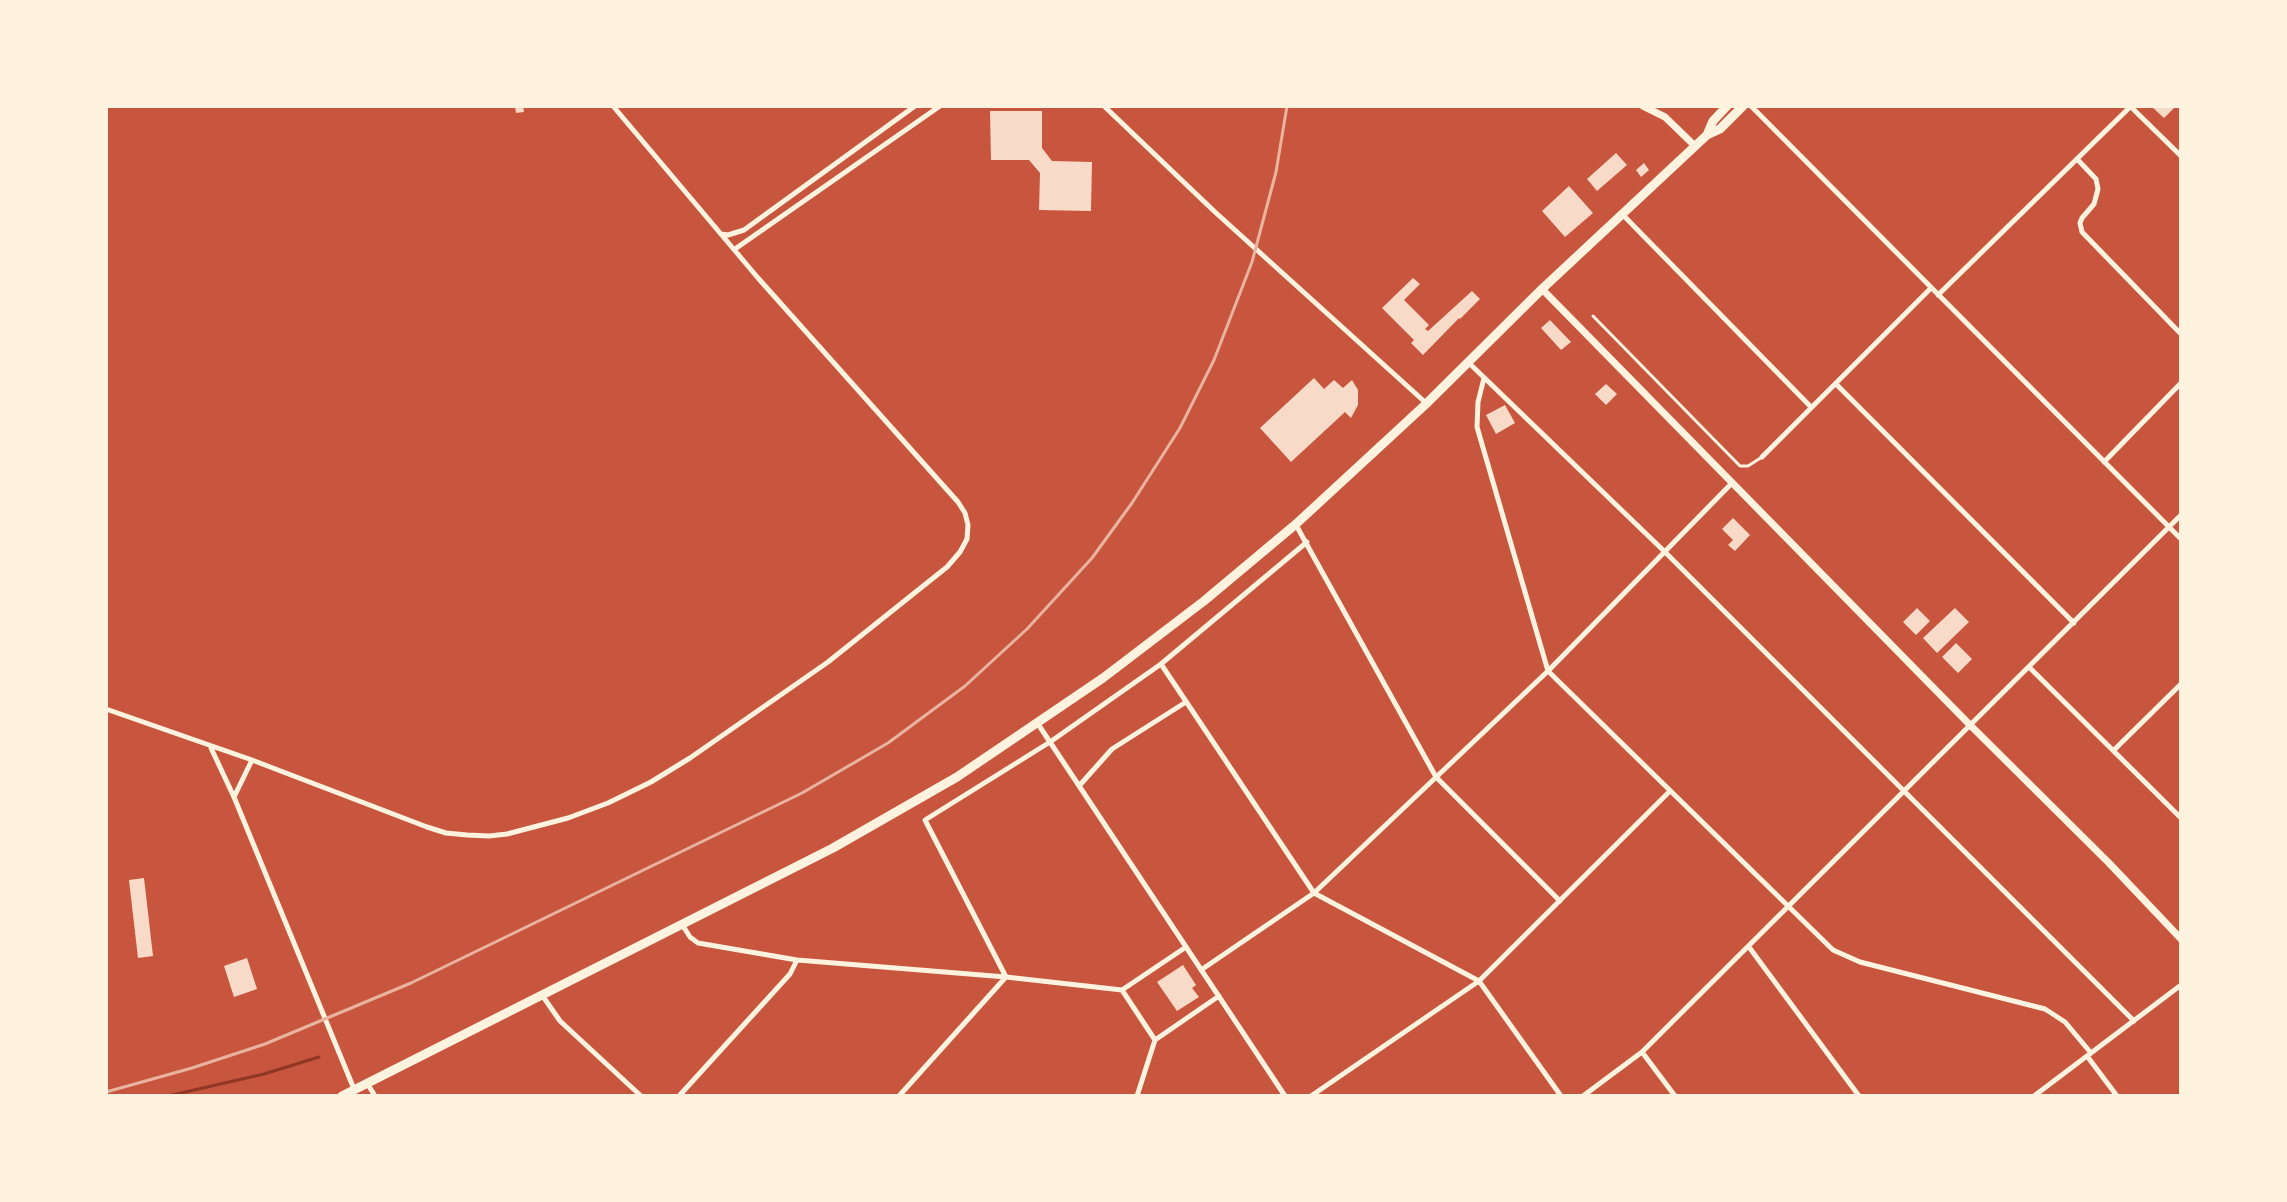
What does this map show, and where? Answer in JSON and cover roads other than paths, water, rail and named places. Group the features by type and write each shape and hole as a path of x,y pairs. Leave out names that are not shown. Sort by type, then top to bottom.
{"main road":[{"path":"1707,135 1713,121 1727,106"},
{"path":"342,1096 874,825 957,777 1038,724 1146,647 1296,524 1469,363 1542,289 1707,135 1720,129 1743,106"}],"street":[{"path":"106,709 446,833 489,836 536,828 608,803 690,758 828,662 947,567 960,552 967,539 968,525 958,502 720,234 613,106"},
{"path":"720,234 744,230 915,106"},
{"path":"735,249 940,106"},
{"path":"1104,106 1229,225 1426,404"},
{"path":"1643,106 1665,117 1695,146"},
{"path":"1751,106 2181,539"},
{"path":"1938,295 2130,106 2181,156"},
{"path":"850,155 857,164"},
{"path":"2077,159 2096,179 2098,189 2094,204 2080,223 2082,232 2181,334"},
{"path":"1623,215 1811,407"},
{"path":"1762,457 1931,288"},
{"path":"1542,289 2181,939"},
{"path":"1469,363 1665,552 2134,1021"},
{"path":"1484,378 1478,402 1477,427 1548,671 1822,941 1841,955 1860,962 2045,1009 2065,1022 2117,1096"},
{"path":"2104,462 2181,383"},
{"path":"1836,384 2074,623"},
{"path":"1201,970 1314,893 1548,671 1732,483"},
{"path":"1583,1096 1642,1052 2181,515"},
{"path":"1296,524 1436,777 1560,901"},
{"path":"1006,977 925,820 1050,742 1161,664 1307,542"},
{"path":"1161,664 1314,893 1479,981 1561,1096"},
{"path":"2029,667 2181,818"},
{"path":"2114,750 2181,684"},
{"path":"1079,786 1112,749 1186,702"},
{"path":"1038,724 1285,1096"},
{"path":"211,747 355,1090"},
{"path":"234,797 252,760"},
{"path":"1311,1096 1479,981 1670,791"},
{"path":"682,925 698,943 797,960 1122,990 1186,947"},
{"path":"1749,947 1859,1096"},
{"path":"679,1096 790,974 797,960"},
{"path":"901,1095 1006,977"},
{"path":"2034,1096 2181,985"},
{"path":"1122,990 1155,1040"},
{"path":"542,995 560,1021 641,1096"},
{"path":"1137,1096 1155,1040 1219,996"},
{"path":"1642,1052 1675,1096"},
{"path":"367,1083 375,1096"}],"lane":[{"path":"1593,316 1740,466 1748,466 1762,457"}],"waterway":[{"path":"168,1096 264,1074 319,1057"}],"railway":[{"path":"106,1092 265,1044 411,983 802,793 888,743 965,686 1027,629 1092,558 1180,428 1214,360 1252,262 1276,172 1287,106"}]}
